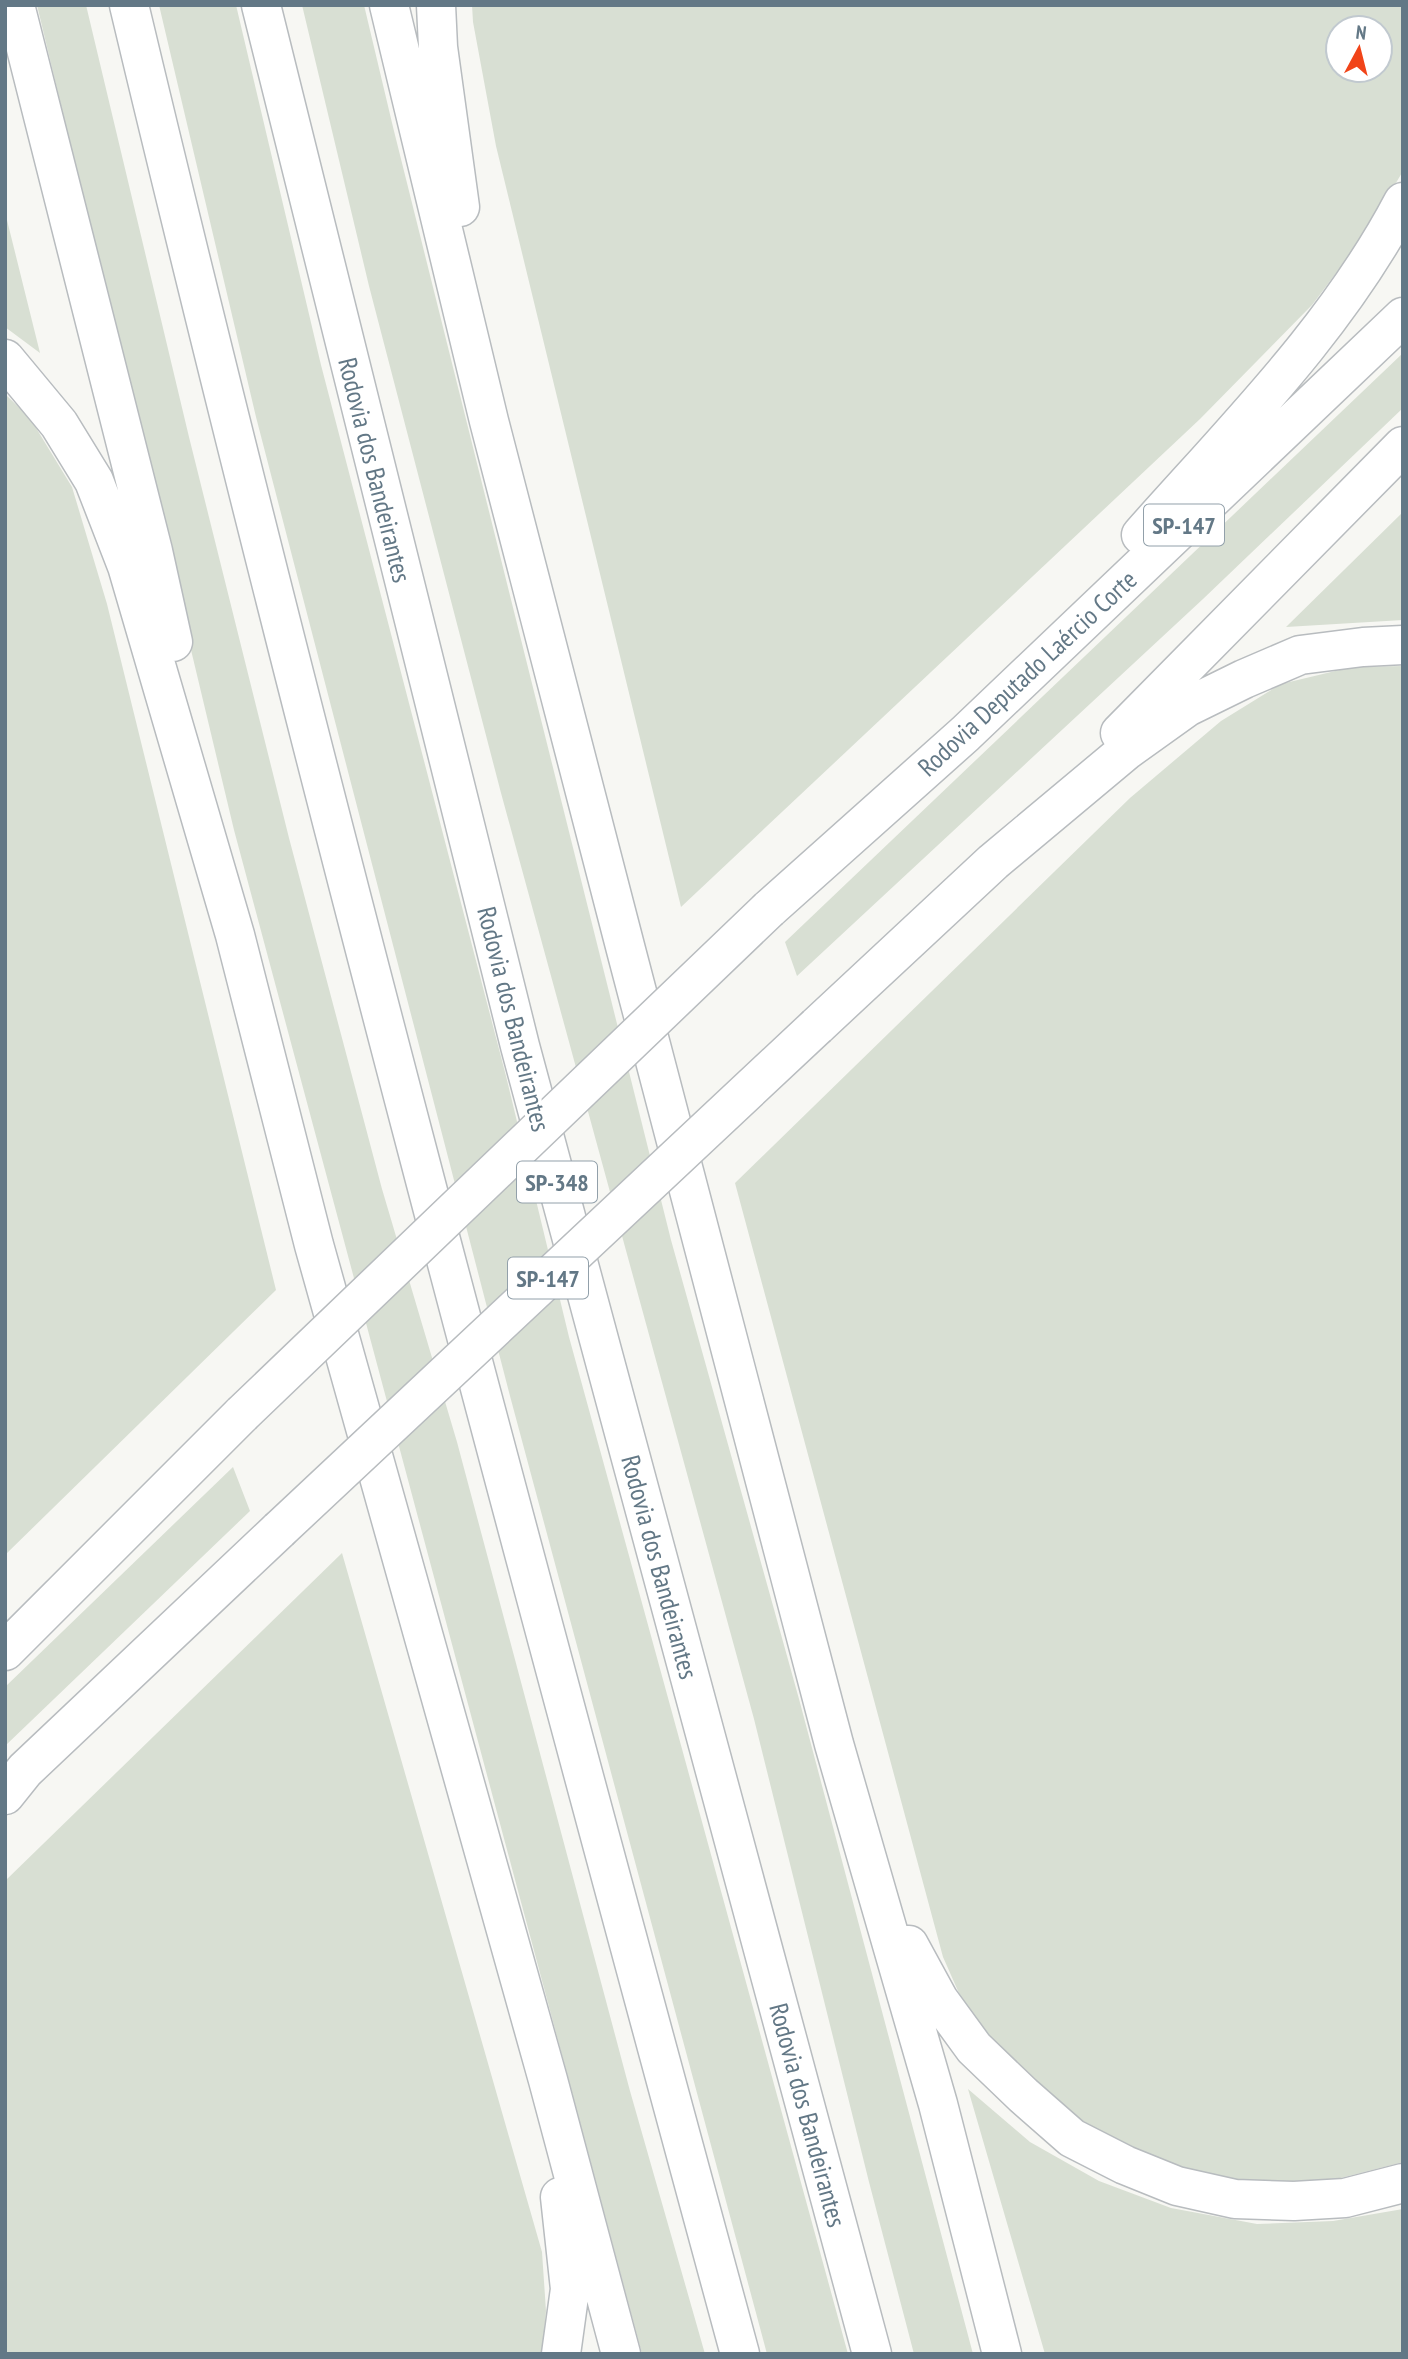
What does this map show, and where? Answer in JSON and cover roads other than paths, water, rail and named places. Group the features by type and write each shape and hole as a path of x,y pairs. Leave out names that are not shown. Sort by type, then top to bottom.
{"highway":[{"path":"15,5 153,551 235,935"},
{"path":"129,5 208,334 429,1199 740,2354"},
{"name":"Rodovia dos Bandeirantes","path":"261,5 520,1046 872,2354"},
{"path":"389,5 489,421 834,1744 938,2104 1002,2354"},
{"path":"436,5 438,47 489,421"},
{"path":"965,733 1288,369 1341,303 1403,202"},
{"name":"Rodovia Deputado Laércio Corte","path":"88,1567 242,1414 769,909 965,733 1403,317"},
{"path":"5,359 59,424 94,481 127,566 235,935 314,1245 548,2080 621,2354"},
{"name":"SP-147","path":"12,1784 279,1530 993,862 1403,446"},
{"path":"993,862 1127,750 1187,707 1300,655 1403,645"},
{"path":"5,1627 88,1567"},
{"name":"SP-147","path":"5,1651 88,1567"},
{"path":"834,1744 909,1946 939,2000 974,2048 1072,2138 1125,2165 1177,2186 1235,2199 1345,2199 1403,2183"},
{"path":"548,2080 570,2289 561,2354"}]}
